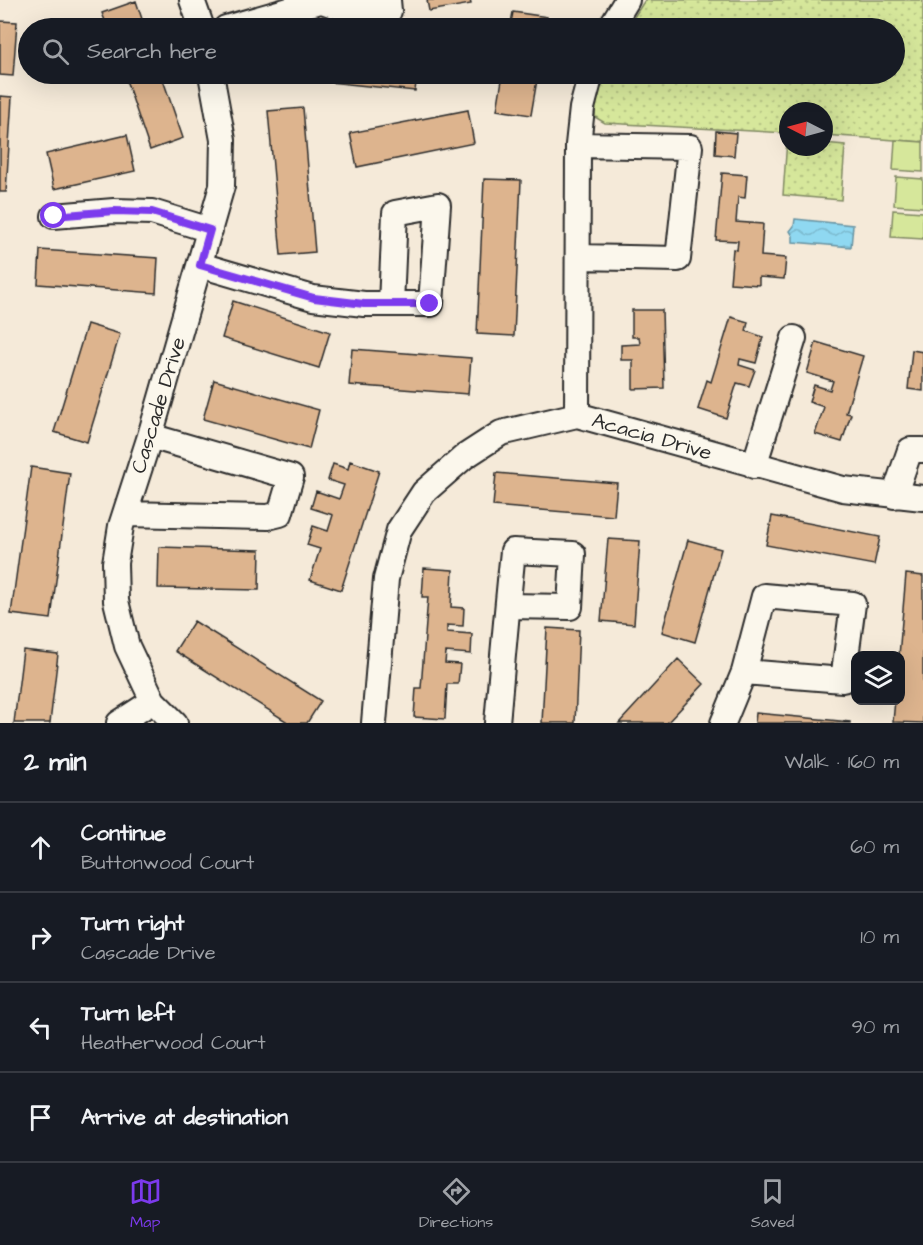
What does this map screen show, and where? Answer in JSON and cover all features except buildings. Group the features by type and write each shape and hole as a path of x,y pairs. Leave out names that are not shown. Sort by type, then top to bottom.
{"street":[{"path":"192,0 198,18"},
{"path":"262,18 323,1 339,7 388,11 388,0"},
{"path":"616,18 627,0"},
{"name":"Cascade Drive","path":"175,723 153,701 127,646 116,601 115,563 118,539 125,514 150,436 222,186 222,140 212,84"},
{"path":"577,415 578,145 582,108 588,84"},
{"path":"578,145 690,147 678,259 578,256"},
{"path":"54,216 114,211 152,212 210,230"},
{"path":"200,265 314,298 364,304 391,304"},
{"path":"754,466 794,338"},
{"name":"Acacia Drive","path":"374,723 386,579 399,530 424,492 464,457 501,433 577,415 843,489 923,498"},
{"path":"125,514 268,517 280,514 291,477 150,436"},
{"path":"894,496 910,450 923,450"},
{"path":"723,723 744,672 764,596 853,604 843,680 744,672"},
{"path":"497,723 508,606"},
{"path":"119,723 153,701"}],"green space":[{"path":"645,0 923,0 923,142 833,136 833,102 779,102 779,133 605,123 595,117 596,102 602,84 905,84 905,18 633,18"},
{"path":"895,140 923,142 923,172 893,170"},
{"path":"833,144 845,145 841,200 783,195 786,156 833,156"},
{"path":"896,177 923,179 923,207 894,205"},
{"path":"893,210 923,212 923,239 891,237"}],"water":[{"path":"795,219 853,225 851,247 793,242 790,231"}],"route":[{"path":"54,216 114,211 152,212 210,230 200,265 314,298 364,304 430,304"}]}
